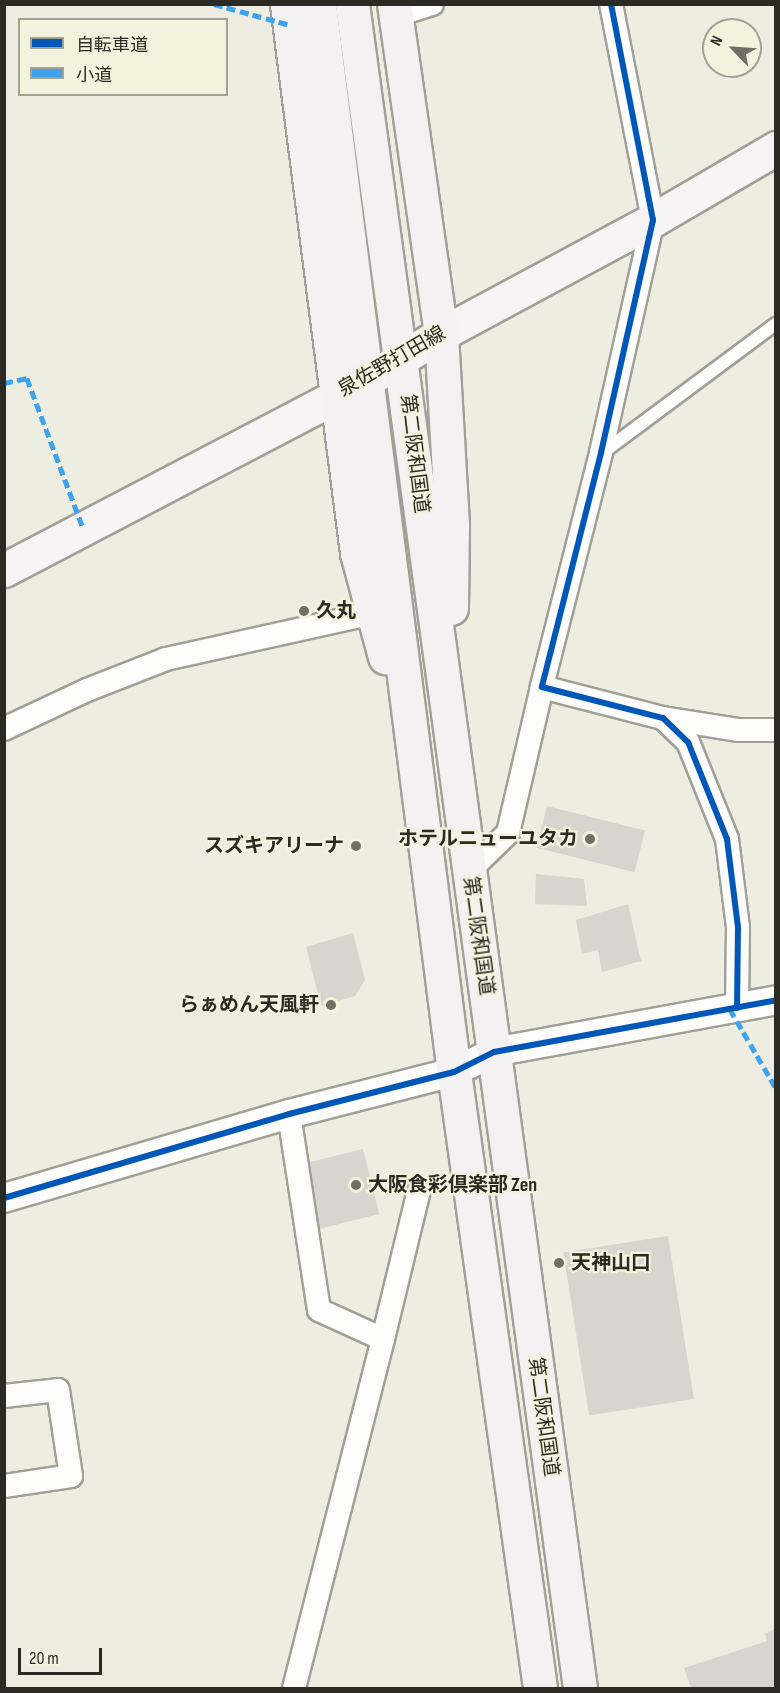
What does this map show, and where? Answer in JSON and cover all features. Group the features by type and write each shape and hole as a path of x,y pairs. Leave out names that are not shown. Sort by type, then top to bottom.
{"highway":[{"path":"287,4 357,553 416,769"},
{"name":"第二阪和国道","path":"320,4 454,1072 540,1689"},
{"name":"第二阪和国道","path":"352,4 379,186 450,733 580,1689"},
{"path":"394,10 441,334 452,525 450,733"}],"main road":[{"name":"泉佐野打田線","path":"4,570 368,380 441,334 653,220 776,148"}],"street":[{"path":"394,10 432,4"},
{"path":"469,871 508,833 601,453 653,220 611,4"},
{"path":"4,729 87,690 166,659 373,613"},
{"path":"542,687 663,718 739,730 776,730"},
{"path":"663,718 688,742 727,839 738,927 737,1008"},
{"path":"4,1198 289,1114 454,1072 494,1052 776,1000"},
{"path":"289,1114 319,1310 383,1339"},
{"path":"294,1689 419,1190"},
{"path":"4,1396 58,1390 71,1476 4,1486"}],"lane":[{"path":"601,453 776,324"}],"building":[{"name":"ホテルニューユタカ","path":"547,806 645,830 635,872 537,848"},
{"path":"536,874 584,879 587,906 535,904"},
{"path":"628,904 641,961 602,972 598,950 582,954 576,920"},
{"path":"353,933 365,980 355,996 321,1006 306,947"},
{"path":"363,1149 379,1214 319,1229 303,1164"},
{"path":"668,1236 694,1399 589,1416 563,1253"},
{"path":"776,1628 776,1688 691,1688 684,1668 767,1641 765,1634"}],"marked path":[{"path":"214,4 290,25"},
{"path":"4,383 27,378 83,528"},
{"path":"730,1009 776,1088"}],"cycle path":[{"path":"611,4 653,220 601,453 542,687 663,718 688,742 727,839 738,927 737,1008"},
{"path":"4,1198 289,1114 454,1072 494,1052 776,1000"}],"place":[{"name":"久丸","path":"304,611"},
{"name":"ホテルニューユタカ","path":"590,839"},
{"name":"スズキアリーナ","path":"356,846"},
{"name":"らぁめん天風軒","path":"331,1005"},
{"name":"大阪食彩倶楽部 Zen","path":"356,1185"},
{"name":"天神山口","path":"559,1263"}]}
